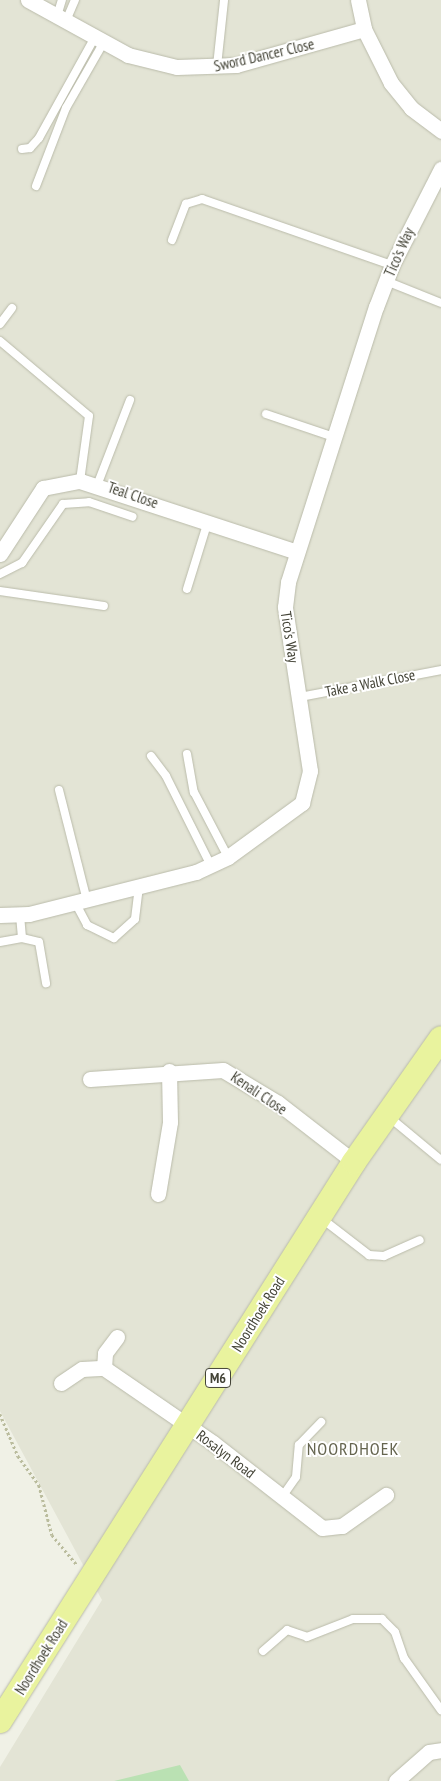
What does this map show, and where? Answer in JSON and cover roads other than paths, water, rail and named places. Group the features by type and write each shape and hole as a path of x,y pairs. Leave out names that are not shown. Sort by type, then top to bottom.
{"main road":[{"name":"Noordhoek Road","path":"0,1721 354,1162 441,1038"}],"street":[{"name":"Sword Dancer Close","path":"28,0 54,12 99,39 141,60 216,68 364,29"},
{"path":"358,0 364,29 391,83 410,108 440,127"},
{"name":"Tico's Way","path":"0,915 20,915 82,903 211,866 228,857 296,811 307,794 310,771 285,606 297,552 392,265 441,169"},
{"name":"Teal Close","path":"0,554 43,488 80,481 98,483 297,552"},
{"name":"Kenali Close","path":"90,1080 214,1068 232,1074 354,1162"},
{"path":"158,1194 170,1122 169,1071"},
{"path":"61,1383 75,1372 104,1368 105,1353 117,1336"},
{"name":"Rosalyn Road","path":"104,1368 188,1425 328,1530 342,1526 386,1495"},
{"path":"396,1781 429,1752 441,1750"}],"lane":[{"path":"54,12 62,0"},
{"path":"54,12 74,0"},
{"path":"216,68 224,0"},
{"path":"22,148 30,148 39,138 99,39"},
{"path":"36,186 66,108 99,39"},
{"path":"172,240 186,204 202,199 392,265"},
{"path":"386,282 441,303"},
{"path":"0,324 12,308"},
{"path":"0,341 89,416 80,481"},
{"path":"98,483 130,400"},
{"path":"266,414 334,437"},
{"path":"0,574 22,563 63,504 89,502 133,517"},
{"path":"186,589 208,521"},
{"path":"0,591 104,606"},
{"name":"Take a Walk Close","path":"300,697 441,670"},
{"path":"188,754 194,792 228,857"},
{"path":"150,756 166,776 211,866"},
{"path":"59,790 87,925 114,938 135,919 139,887"},
{"path":"20,915 22,938"},
{"path":"0,942 22,938 41,945 46,984"},
{"path":"386,1115 441,1160"},
{"path":"319,1217 369,1255 384,1256 420,1240"},
{"path":"282,1497 296,1477 297,1448 321,1422"},
{"path":"263,1651 287,1630 307,1637 353,1619 382,1619 390,1625 404,1658 441,1710"}],"district":[{"name":"NOORDHOEK","path":"353,1449"}]}
